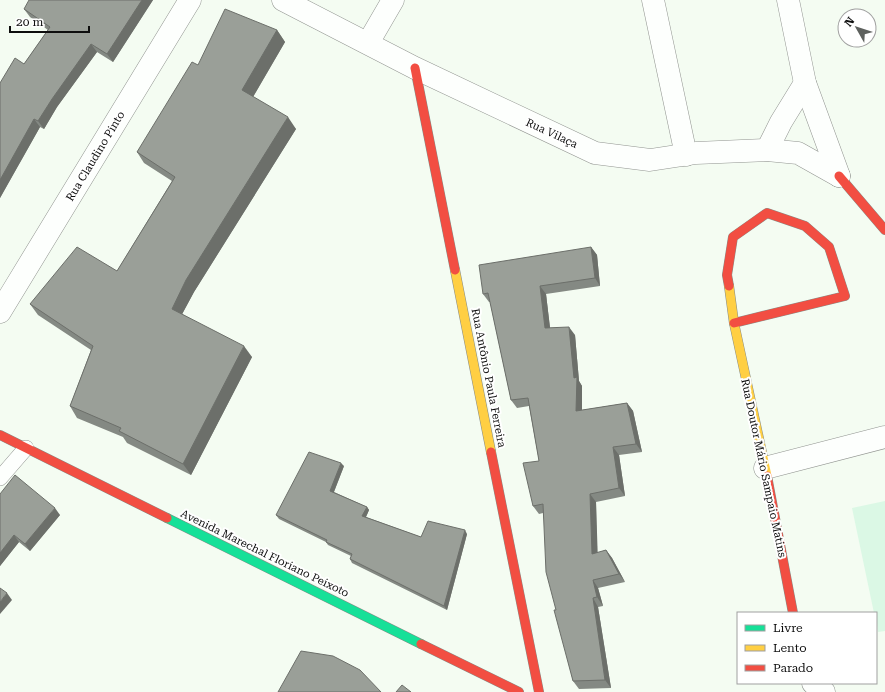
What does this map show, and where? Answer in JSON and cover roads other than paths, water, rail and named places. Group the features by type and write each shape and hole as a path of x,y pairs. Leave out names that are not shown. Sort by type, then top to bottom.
{"main road":[{"name":"Rua Antônio Paula Ferreira","path":"416,68 539,692"},
{"path":"839,176 885,230"},
{"name":"Rua Doutor Mário Sampaio Matins","path":"734,323 845,296 829,247 805,226 766,213 732,237 727,276 734,323 765,468 793,612"},
{"name":"Avenida Marechal Floriano Peixoto","path":"0,435 519,692"}],"street":[{"name":"Rua Claudino Pinto","path":"0,312 190,0"},
{"name":"Rua Vilaça","path":"283,0 416,68 595,153 650,160 696,153 767,150 798,153 839,176"},
{"path":"368,43 393,0"},
{"path":"653,0 686,155"},
{"path":"788,0 806,83 839,176"},
{"path":"767,150 781,122 806,83"},
{"path":"765,468 885,436"},
{"path":"814,684 824,692"}],"lane":[{"path":"0,478 26,448"}]}
